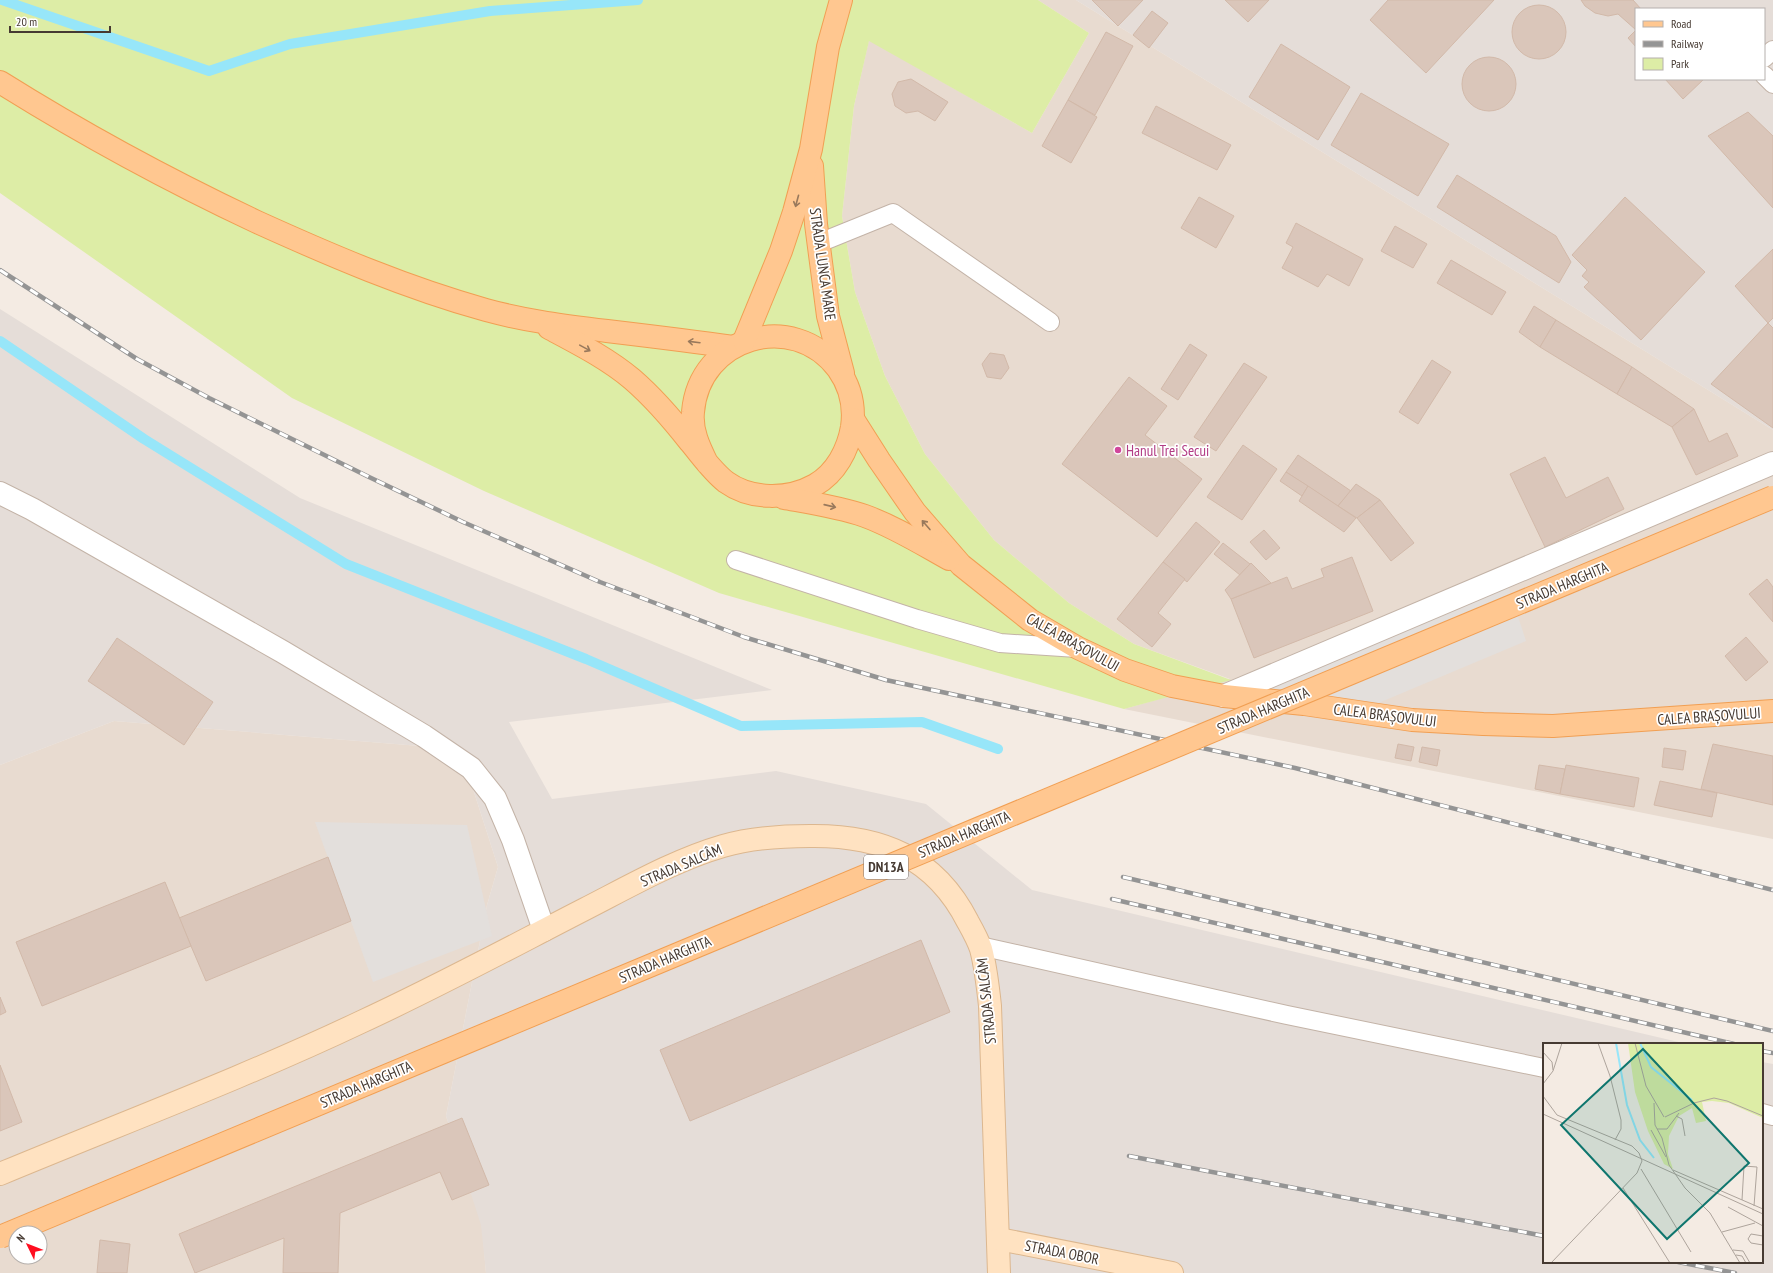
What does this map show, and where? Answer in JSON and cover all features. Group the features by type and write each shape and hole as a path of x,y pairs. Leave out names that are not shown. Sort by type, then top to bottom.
{"main road":[{"name":"STRADA LUNCA MARE","path":"738,344 781,251 794,212 811,149 828,47 841,0"},
{"path":"0,82 60,120 138,163 216,202 333,257 410,286 472,306 539,322 738,344 767,336 790,337 812,346 830,359 844,378 850,391 854,419 850,438 845,450 831,472 815,485 797,493 778,497"},
{"name":"STRADA LUNCA MARE","path":"811,149 819,243 828,316 844,378"},
{"path":"539,322 600,356 630,377 658,402 707,463"},
{"path":"707,463 696,439 692,412 698,387 712,364 738,344"},
{"name":"CALEA BRAȘOVULUI","path":"854,419 879,460 915,512 961,565"},
{"name":"CALEA BRAȘOVULUI","path":"707,463 726,482 751,494 831,506 865,516 895,529 961,565 1030,620 1078,648 1125,670 1172,686 1224,696 1304,704 1412,720 1483,724 1553,726 1773,711"},
{"name":"STRADA HARGHITA","path":"0,1236 1773,497"}],"street":[{"path":"1224,696 1773,463"},
{"path":"0,493 32,509 283,652 424,736 471,768 495,798 513,840 544,930 439,986 343,1030 0,1174"},
{"name":"STRADA SALCÂM","path":"544,930 688,859 725,846 777,836 835,835 869,840 905,854 929,870 948,888 962,910 980,946 987,976 990,1006 999,1273"},
{"name":"STRADA OBOR","path":"999,1239 1172,1273"}],"lane":[{"path":"1765,57 1773,50"},
{"path":"1765,76 1773,84"},
{"path":"819,243 893,213 1050,322"},
{"path":"736,560 917,619 1000,643 1078,648"},
{"path":"980,946 1295,1016 1543,1068"},
{"path":"1763,1114 1773,1116"}],"shaded area":[{"path":"1038,0 1076,0 1773,430 1773,839 1124,709 1230,679 1134,644 1069,603 994,540 925,454 885,376 855,292 842,216 854,106 869,40 1032,133 1089,33"},
{"path":"1076,0 1773,0 1773,430"},
{"path":"0,309 300,498 772,690 509,722 552,799 776,771 926,804 1032,890 1683,1043 1543,1043 1543,1263 1763,1263 1763,1062 1773,1064 1773,1273 486,1273 481,1225 446,1116 487,905 498,867 473,789 444,748 114,721 0,765"},
{"path":"1505,577 1526,641 1357,712 1247,686"},
{"path":"114,721 444,748 473,789 498,867 487,905 446,1116 482,1225 486,1273 0,1273 0,765"},
{"path":"315,822 467,825 492,936 373,982"}],"green space":[{"path":"0,0 1038,0 1089,33 1032,133 869,41 854,106 842,216 855,292 885,376 925,454 994,540 1069,603 1134,644 1231,680 1124,709 719,593 484,491 292,398 0,193"}],"building":[{"path":"1092,0 1143,0 1118,26"},
{"path":"1225,0 1269,0 1248,22"},
{"path":"1388,0 1494,0 1426,73 1370,20"},
{"path":"1581,0 1633,0 1640,8 1635,8 1635,29 1618,14 1608,16 1595,13 1585,6"},
{"path":"1539,5 1549,7 1558,13 1564,22 1566,32 1564,42 1558,51 1549,57 1539,59 1529,57 1520,51 1514,42 1512,32 1514,22 1520,13 1529,7"},
{"path":"1152,11 1168,23 1149,48 1133,35"},
{"path":"1635,31 1635,46 1628,38"},
{"path":"1106,32 1133,46 1095,115 1068,100"},
{"path":"1281,44 1350,87 1318,140 1249,97"},
{"path":"1489,57 1499,59 1508,65 1514,74 1516,84 1514,94 1508,103 1499,109 1489,111 1479,109 1470,103 1464,94 1462,84 1464,74 1470,65 1479,59"},
{"path":"911,79 948,102 935,121 918,111 906,113 895,106 892,94 898,82"},
{"path":"1666,80 1703,80 1683,99"},
{"path":"1361,93 1449,144 1418,196 1331,145"},
{"path":"1068,100 1097,117 1071,163 1042,146"},
{"path":"1156,106 1231,145 1217,170 1142,133"},
{"path":"1748,112 1773,136 1773,208 1708,136"},
{"path":"1457,175 1556,236 1571,262 1559,283 1437,207"},
{"path":"1199,197 1234,216 1216,248 1181,228"},
{"path":"1625,197 1705,272 1641,340 1584,287 1589,282 1582,276 1587,270 1572,255"},
{"path":"1296,223 1363,259 1349,286 1327,274 1318,287 1282,268 1293,247 1286,243"},
{"path":"1395,226 1427,244 1413,268 1381,251"},
{"path":"1773,249 1773,318 1768,323 1735,286"},
{"path":"1451,260 1506,292 1492,315 1437,283"},
{"path":"1534,306 1556,320 1540,347 1519,332"},
{"path":"1556,320 1632,367 1617,394 1540,347"},
{"path":"1768,323 1773,328 1773,428 1711,384"},
{"path":"1190,344 1207,355 1178,400 1161,389"},
{"path":"990,353 1004,355 1009,368 1001,379 987,377 982,364"},
{"path":"1432,360 1451,372 1418,424 1399,412"},
{"path":"1244,363 1267,377 1216,451 1194,437"},
{"path":"1632,367 1694,409 1672,427 1617,394"},
{"name":"Hanul Trei Secui","path":"1129,377 1167,406 1145,435 1202,479 1157,537 1062,464"},
{"path":"1694,409 1709,442 1727,433 1738,456 1696,475 1672,427"},
{"path":"1243,445 1277,469 1242,520 1207,497"},
{"path":"1298,455 1351,491 1338,506 1286,472"},
{"path":"1545,457 1566,498 1608,477 1624,509 1545,547 1510,474"},
{"path":"1286,472 1308,486 1302,496 1280,481"},
{"path":"1356,484 1380,500 1357,518 1338,506"},
{"path":"1308,486 1356,518 1344,532 1299,501"},
{"path":"1380,500 1414,543 1391,561 1357,518"},
{"path":"1196,522 1220,542 1187,582 1163,562"},
{"path":"1264,530 1280,548 1266,560 1250,542"},
{"path":"1223,543 1250,564 1240,575 1214,554"},
{"path":"1352,557 1373,611 1254,658 1231,599 1287,577 1292,589 1324,577 1321,569"},
{"path":"1163,562 1185,579 1158,613 1171,624 1152,647 1117,619"},
{"path":"1251,563 1271,583 1231,599 1225,590"},
{"path":"1767,579 1773,587 1773,622 1749,594"},
{"path":"1746,637 1768,662 1746,681 1725,656"},
{"path":"117,638 213,702 184,745 88,681"},
{"path":"1398,744 1414,747 1411,761 1395,758"},
{"path":"1713,744 1773,756 1773,805 1701,789"},
{"path":"1422,747 1440,750 1437,766 1419,762"},
{"path":"1664,748 1686,751 1683,770 1662,767"},
{"path":"1539,765 1565,769 1560,794 1535,789"},
{"path":"1566,765 1639,778 1634,807 1560,794"},
{"path":"1660,781 1717,793 1712,817 1654,805"},
{"path":"328,857 351,921 206,981 179,918"},
{"path":"165,882 191,946 42,1006 16,942"},
{"path":"921,940 950,1012 690,1121 660,1050"},
{"path":"0,997 6,1012 0,1015"},
{"path":"0,1065 22,1122 0,1131"},
{"path":"462,1118 489,1185 452,1200 440,1172 340,1213 338,1273 283,1273 284,1238 195,1273 179,1234"},
{"path":"100,1240 130,1244 127,1273 97,1273"}],"waterway":[{"path":"2,0 209,71 290,44 490,11 638,0"},
{"path":"0,341 144,439 346,564 586,659 741,726 922,722 998,749"}],"railway":[{"path":"0,270 137,359 209,398 369,477 463,522 600,582 744,637 886,680 1295,768 1773,890"},
{"path":"1123,877 1773,1031"},
{"path":"1112,899 1730,1043"},
{"path":"1763,1051 1773,1053"},
{"path":"1129,1156 1543,1236"},
{"path":"1683,1263 1735,1273"}],"place":[{"name":"Hanul Trei Secui","path":"1118,450"}]}
